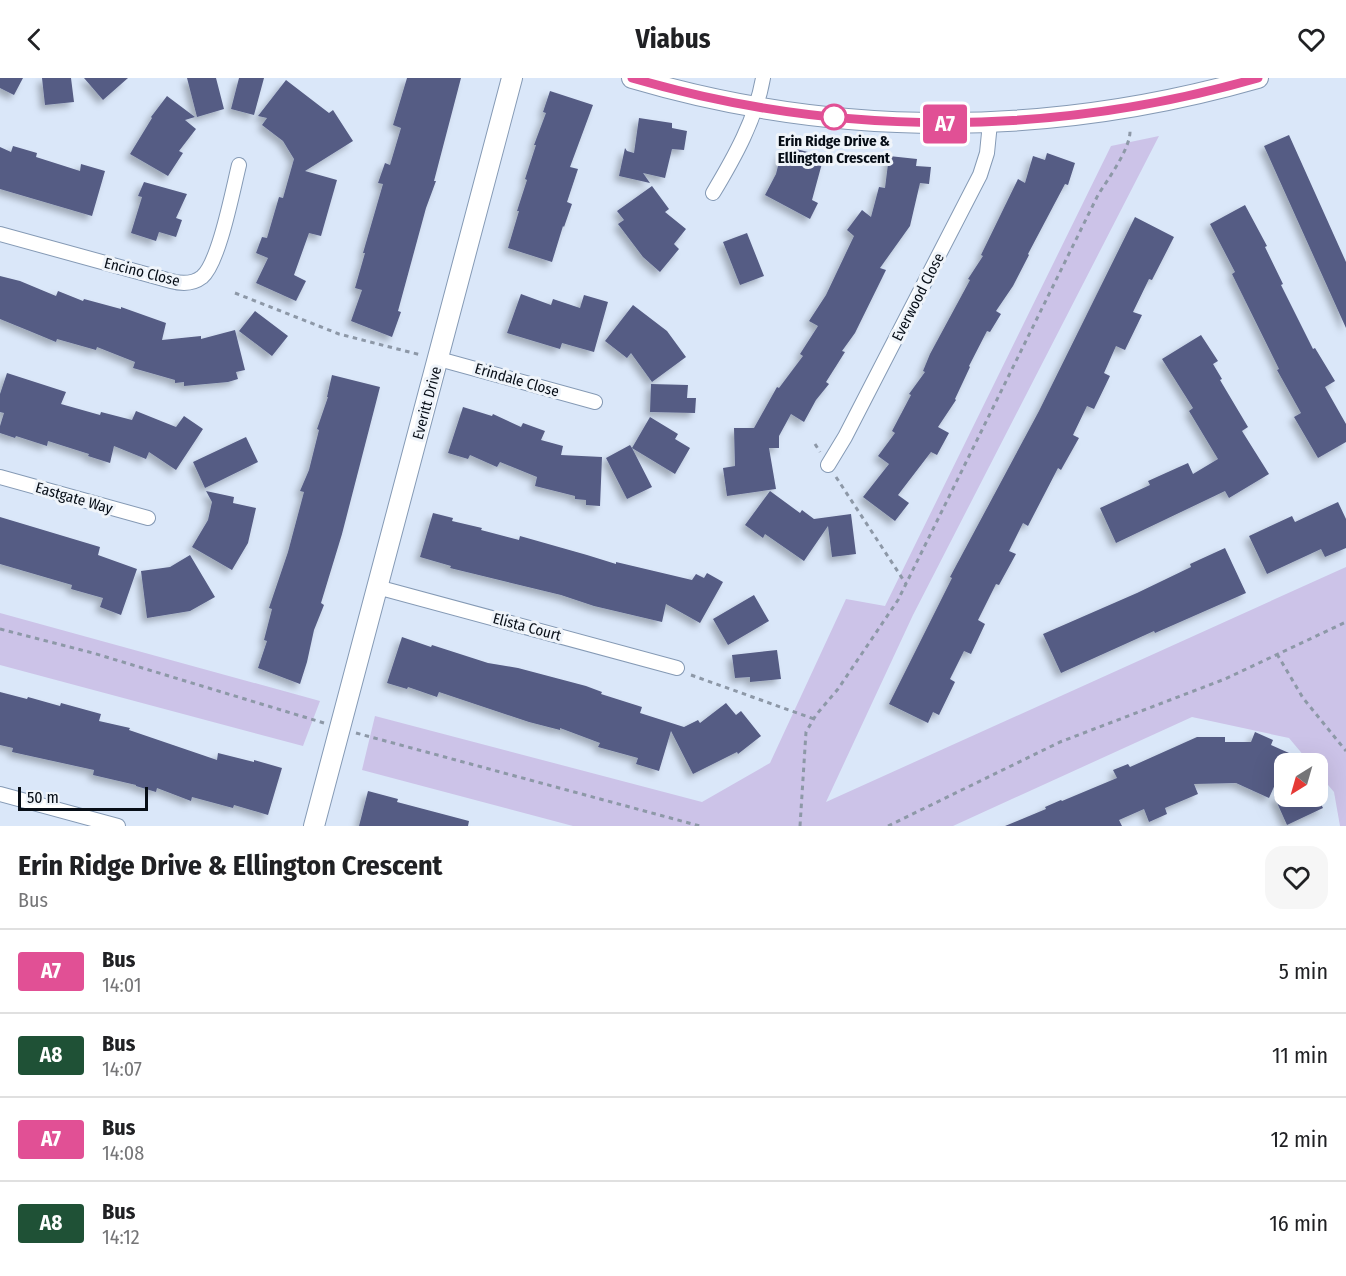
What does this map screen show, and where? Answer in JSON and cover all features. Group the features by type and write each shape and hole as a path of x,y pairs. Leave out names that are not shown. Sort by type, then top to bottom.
{"street":[{"name":"Everitt Drive","path":"314,826 512,78"},
{"path":"632,78 755,107 810,115 920,123 990,123 1092,113 1189,95 1258,78"},
{"path":"713,193 737,152 755,107 763,78"},
{"name":"Everwood Close","path":"828,465 845,437 980,175 987,153 990,123"},
{"name":"Encino Close","path":"0,234 171,281 193,282 206,273 214,258 239,165"},
{"name":"Erindale Close","path":"439,359 595,402"},
{"name":"Eastgate Way","path":"0,477 148,518"},
{"name":"Elista Court","path":"377,587 677,668"},
{"path":"0,794 118,826"}],"path":[{"path":"800,826 806,732 898,600 1098,195 1127,145 1130,130"},
{"path":"235,293 339,334 439,359"},
{"path":"846,490 906,584"},
{"path":"888,826 1060,742 1225,679 1346,622"},
{"path":"0,629 93,653 340,728 700,826"},
{"path":"1277,654 1303,698 1346,751"},
{"path":"677,668 707,682 814,719"}],"shaded area":[{"path":"1159,136 913,615 826,802 1346,567 1346,826 1340,826 1334,792 1328,785 1328,753 1302,753 1289,738 1192,717 953,826 573,826 362,770 375,716 702,802 770,763 846,599 885,606 1111,146"},
{"path":"0,613 320,701 303,746 0,665"}],"building":[{"path":"0,78 23,78 14,95 0,88"},
{"path":"42,78 71,78 74,102 45,105"},
{"path":"84,78 128,78 103,100"},
{"path":"187,78 216,78 224,109 197,117"},
{"path":"239,78 264,78 254,115 231,109"},
{"path":"407,78 461,78 434,181 436,181 426,208 398,311 401,312 392,337 351,321 362,290 355,288 365,253 363,253 383,184 378,183 385,163 390,165 401,128 393,125"},
{"path":"286,80 329,113 333,110 353,141 305,171 337,180 321,236 309,233 294,275 306,281 296,301 256,283 268,258 256,253 262,237 267,238 279,197 283,198 294,159 283,141 262,125 267,118 258,116"},
{"path":"550,91 593,105 570,167 578,169 567,202 572,204 552,262 508,248 536,145 534,145 546,113 543,112"},
{"path":"167,96 195,117 185,120 196,129 179,151 183,153 168,176 130,154 151,117"},
{"path":"639,118 672,123 672,128 687,131 684,150 672,149 665,178 643,173 650,183 619,176 625,148 634,153"},
{"path":"1289,135 1346,262 1346,328 1264,146"},
{"path":"13,146 37,153 36,157 80,171 81,164 105,171 92,216 0,189 0,147 11,152"},
{"path":"796,149 824,156 812,200 818,203 810,219 765,195 776,174 782,150 795,154"},
{"path":"1047,153 1075,163 1068,185 1065,184 1013,286 996,311 1001,314 990,332 987,331 969,366 956,400 938,427 949,433 937,455 931,452 898,495 909,503 895,521 863,497 889,464 878,456 895,433 892,431 911,395 909,394 925,372 923,371 930,354 970,280 968,279 983,256 981,255 1018,179 1025,183 1033,156 1045,160"},
{"path":"889,156 917,159 916,166 931,167 929,184 920,183 910,226 880,268 886,270 855,333 842,351 845,352 826,382 829,384 816,400 804,422 791,414 779,436 779,448 769,448 776,489 727,496 723,468 735,466 734,428 754,428 777,387 779,388 803,356 800,354 818,326 809,321 826,295 854,236 847,230 862,210 871,217 879,187 885,188"},
{"path":"144,182 187,194 176,218 182,220 176,237 159,232 156,241 131,233 142,197 138,196"},
{"path":"652,186 669,209 665,212 686,229 674,244 679,249 660,272 643,257 618,224 624,220 617,211"},
{"path":"1245,205 1267,246 1265,247 1283,284 1281,285 1313,349 1315,348 1335,381 1325,387 1346,424 1346,442 1318,458 1294,417 1301,413 1277,370 1279,369 1232,274 1235,272 1210,224"},
{"path":"1135,217 1174,237 1133,312 1142,315 1125,350 1116,346 1104,373 1110,376 1094,409 1087,406 1073,435 1079,438 1061,470 1058,468 1028,526 1023,523 1009,551 1016,554 999,585 996,584 978,620 985,624 971,654 964,651 950,679 955,682 939,715 933,712 928,723 889,704 952,578 950,577 1039,411"},
{"path":"747,233 764,276 740,285 723,242"},
{"path":"0,276 20,281 56,296 58,291 83,301 84,299 121,309 121,307 166,323 162,340 201,336 201,339 235,330 245,370 236,372 238,379 228,382 184,386 184,382 175,383 175,380 133,368 135,362 97,347 96,350 57,339 56,342 0,319"},
{"path":"521,294 551,305 553,299 580,308 584,295 608,302 594,352 562,343 560,349 507,333"},
{"path":"633,305 667,331 686,357 652,382 631,353 627,358 605,341"},
{"path":"255,311 288,336 272,356 239,331"},
{"path":"1201,335 1218,361 1213,364 1222,379 1220,380 1248,427 1242,431 1269,474 1229,498 1225,491 1116,543 1100,508 1150,485 1148,481 1188,463 1193,474 1218,459 1189,411 1193,408 1162,359"},
{"path":"7,373 66,392 61,404 100,415 101,412 132,420 136,411 176,427 184,416 203,429 176,470 149,452 146,459 114,446 110,463 48,441 47,446 16,436 15,438 0,433 4,413 0,412 0,394"},
{"path":"332,375 380,387 342,534 321,603 324,605 314,630 300,684 258,668 267,641 264,640 272,609 269,608 288,552 304,492 300,491 309,470 319,430 317,429 328,397"},
{"path":"651,384 688,385 687,398 696,398 695,413 650,412"},
{"path":"463,407 492,416 493,414 521,427 523,423 545,431 541,440 563,446 561,455 602,457 600,506 586,505 586,500 575,499 575,496 535,486 537,477 500,462 497,467 470,455 468,459 448,453"},
{"path":"650,417 678,434 675,439 690,448 675,474 632,448"},
{"path":"246,437 258,462 205,488 193,462"},
{"path":"630,445 652,487 627,499 606,458"},
{"path":"206,491 234,497 233,503 256,508 248,543 232,570 192,547 208,520 212,502"},
{"path":"770,491 800,513 802,510 814,519 851,514 856,554 832,557 828,526 804,561 765,534 763,538 745,525"},
{"path":"1338,502 1346,519 1346,548 1325,557 1321,549 1267,574 1249,536 1292,516 1295,522"},
{"path":"433,513 453,518 452,521 482,528 481,530 519,540 520,536 616,564 616,562 692,580 696,574 704,578 707,573 723,582 700,623 666,604 662,622 594,606 561,595 450,568 451,566 420,557"},
{"path":"0,517 100,547 98,555 137,569 121,615 100,607 103,598 71,589 72,585 0,564"},
{"path":"1225,548 1246,593 1061,673 1043,634 1137,593"},
{"path":"190,555 215,597 190,611 147,618 141,571 170,567"},
{"path":"754,595 769,621 728,645 713,619"},
{"path":"402,637 488,663 518,668 586,686 602,692 601,694 642,707 640,713 684,727 698,720 700,723 726,703 736,715 741,711 761,736 738,754 737,752 693,774 671,731 659,771 636,764 638,758 598,747 600,743 560,728 560,730 529,722 439,692 437,697 408,687 407,689 387,683"},
{"path":"777,650 781,679 750,682 750,677 735,678 732,655"},
{"path":"0,692 60,706 61,703 101,714 99,721 130,728 129,730 217,760 218,753 282,768 268,815 234,805 233,808 192,797 191,801 157,788 156,792 93,775 94,770 12,752 13,748 0,745"},
{"path":"1255,732 1273,740 1271,745 1289,753 1274,753 1274,787 1269,798 1236,783 1194,784 1198,794 1165,808 1167,814 1149,822 1144,809 1119,820 1122,826 1005,826 1046,809 1045,807 1061,800 1117,778 1113,770 1128,764 1130,767 1197,737 1225,737 1225,742 1251,742"},
{"path":"368,791 398,799 397,802 469,821 468,826 359,826"},
{"path":"1279,807 1323,808 1287,825"}],"bus line":[{"name":"A7","path":"632,78 723,101 777,111 947,124 1035,120 1092,113 1189,95 1258,78"}],"place":[{"name":"Erin Ridge Drive & Ellington Crescent","path":"834,117"}]}
